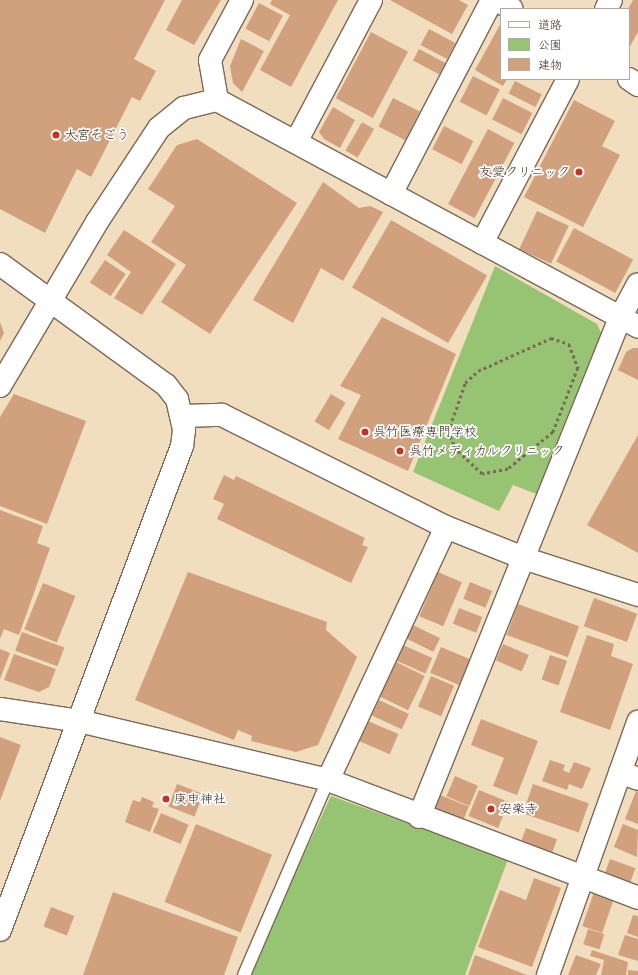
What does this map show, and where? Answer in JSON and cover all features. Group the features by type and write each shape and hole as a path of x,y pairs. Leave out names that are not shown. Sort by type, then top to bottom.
{"street":[{"path":"217,100 210,60 242,0"},
{"path":"297,140 371,0"},
{"path":"391,194 492,0"},
{"path":"497,0 510,8"},
{"path":"482,242 567,80"},
{"path":"0,386 96,222 159,128 184,108 217,100 297,140 391,194 629,323"},
{"path":"0,264 166,385 184,416 182,446 0,930"},
{"path":"419,817 526,559 629,323 638,284"},
{"path":"184,416 222,415 446,527 526,559 638,595"},
{"path":"328,780 446,527"},
{"path":"0,708 79,721 328,780 419,817 583,876 638,898"},
{"path":"548,975 583,876 629,776 638,722"}],"lane":[{"path":"244,975 328,780"}],"path":[{"path":"560,338 569,344 578,368 553,432 508,469 482,474 469,466 456,450 448,432 465,383 478,371 542,341 560,338"}],"green space":[{"path":"495,266 597,324 602,335 539,495 513,485 499,511 413,472"},
{"path":"331,796 508,859 465,975 248,975"}],"building":[{"name":"大宮そごう","path":"0,0 165,0 134,59 156,71 140,101 132,97 91,177 77,169 45,233 0,209"},
{"path":"182,0 221,0 194,45 166,30"},
{"path":"272,0 338,0 291,87 260,70 290,15 270,4"},
{"path":"390,0 459,0 468,5 452,34"},
{"path":"633,0 638,0 638,32 630,46 630,8 629,8"},
{"path":"259,3 283,16 269,41 245,29"},
{"path":"500,25 500,80 506,80 503,86 475,70"},
{"path":"429,29 455,43 447,59 421,45"},
{"path":"371,32 408,52 373,118 336,98"},
{"path":"241,39 264,51 242,92 233,83 230,66"},
{"path":"419,49 445,63 439,75 413,60"},
{"path":"473,76 500,90 487,115 460,102"},
{"path":"515,81 542,95 535,107 509,93"},
{"path":"393,98 420,112 405,140 378,127"},
{"path":"503,98 532,113 522,134 492,119"},
{"path":"574,100 615,121 602,146 620,155 583,227 524,197"},
{"path":"333,107 355,120 340,148 324,139 319,132"},
{"path":"362,122 374,129 358,158 346,151"},
{"path":"444,126 473,141 462,164 432,149"},
{"path":"488,129 514,143 475,218 448,204"},
{"path":"197,139 297,203 210,334 161,302 186,265 151,242 175,206 148,189 177,145"},
{"path":"323,182 359,208 370,206 383,212 343,281 321,268 293,323 253,300"},
{"path":"537,211 569,226 551,264 519,249"},
{"path":"391,220 487,276 448,343 352,288"},
{"path":"574,228 633,259 615,293 556,262"},
{"path":"124,230 176,264 142,315 114,298 131,272 107,255"},
{"path":"105,260 126,274 111,296 90,282"},
{"path":"382,317 456,354 408,471 338,439 361,395 340,386"},
{"path":"0,322 4,333 0,341"},
{"path":"633,348 638,348 638,380 618,370 626,352"},
{"path":"14,394 86,421 47,524 0,506 0,417"},
{"path":"331,394 346,403 329,430 315,421"},
{"path":"638,435 638,553 587,525"},
{"path":"224,475 234,480 236,476 365,538 362,545 368,547 351,583 217,519 224,504 213,499"},
{"path":"0,510 43,526 37,543 50,548 19,635 4,629 0,639"},
{"path":"188,572 327,622 326,630 357,657 318,745 296,752 251,741 252,736 238,730 234,740 135,700"},
{"path":"438,572 462,582 443,626 419,616"},
{"path":"470,582 492,591 486,608 463,599"},
{"path":"43,583 75,596 57,642 24,629"},
{"path":"594,598 637,614 627,642 584,626"},
{"path":"518,604 579,626 568,657 507,635"},
{"path":"459,608 482,617 476,633 453,624"},
{"path":"413,625 440,638 433,652 406,638"},
{"path":"22,632 64,647 57,666 15,651"},
{"path":"587,635 614,644 611,656 633,664 610,730 560,712"},
{"path":"503,644 529,655 522,672 496,661"},
{"path":"403,645 432,658 425,674 396,661"},
{"path":"441,647 472,660 461,686 430,673"},
{"path":"0,649 10,653 0,679"},
{"path":"14,654 56,669 49,687 39,692 4,680"},
{"path":"550,655 567,661 559,685 542,680"},
{"path":"396,662 425,676 408,710 379,696"},
{"path":"431,676 454,686 441,716 418,706"},
{"path":"379,700 409,714 402,729 372,715"},
{"path":"481,719 538,741 517,795 493,786 504,758 471,745"},
{"path":"368,721 398,734 390,754 359,741"},
{"path":"0,737 21,745 0,801"},
{"path":"550,760 565,765 563,770 569,773 574,762 591,768 582,789 569,784 567,790 542,781"},
{"path":"455,776 478,786 469,806 446,796"},
{"path":"177,784 203,794 195,816 168,806"},
{"path":"533,784 589,803 579,833 523,813"},
{"path":"479,790 509,802 498,828 469,816"},
{"path":"636,791 638,792 638,824 625,819"},
{"path":"440,795 469,807 461,827 432,815"},
{"path":"142,797 154,802 152,807 159,809 150,832 125,822 133,800 140,802"},
{"path":"161,813 189,825 180,844 153,832"},
{"path":"196,824 272,855 241,933 165,902"},
{"path":"623,824 638,830 637,857 614,847"},
{"path":"526,828 557,839 549,860 518,849"},
{"path":"610,859 635,868 628,889 602,880"},
{"path":"534,878 561,888 532,967 478,947 500,890 526,900"},
{"path":"113,892 238,937 224,975 83,975"},
{"path":"594,892 614,899 602,933 582,926"},
{"path":"51,907 74,916 67,936 43,927"},
{"path":"633,915 638,916 638,937 627,933"},
{"path":"588,929 604,934 600,949 583,944"},
{"path":"625,935 638,939 638,961 618,955"},
{"path":"592,950 628,962 626,975 601,975 604,960 590,956"},
{"path":"475,955 527,975 468,975"},
{"path":"576,955 601,964 596,975 568,975"},
{"path":"628,970 638,971 638,975 628,975"}],"place":[{"name":"大宮そごう","path":"56,135"},
{"name":"友愛クリニック","path":"579,172"},
{"name":"呉竹医療専門学校","path":"365,432"},
{"name":"呉竹メディカルクリニック","path":"400,451"},
{"name":"庚申神社","path":"166,799"},
{"name":"安楽寺","path":"491,809"}]}
